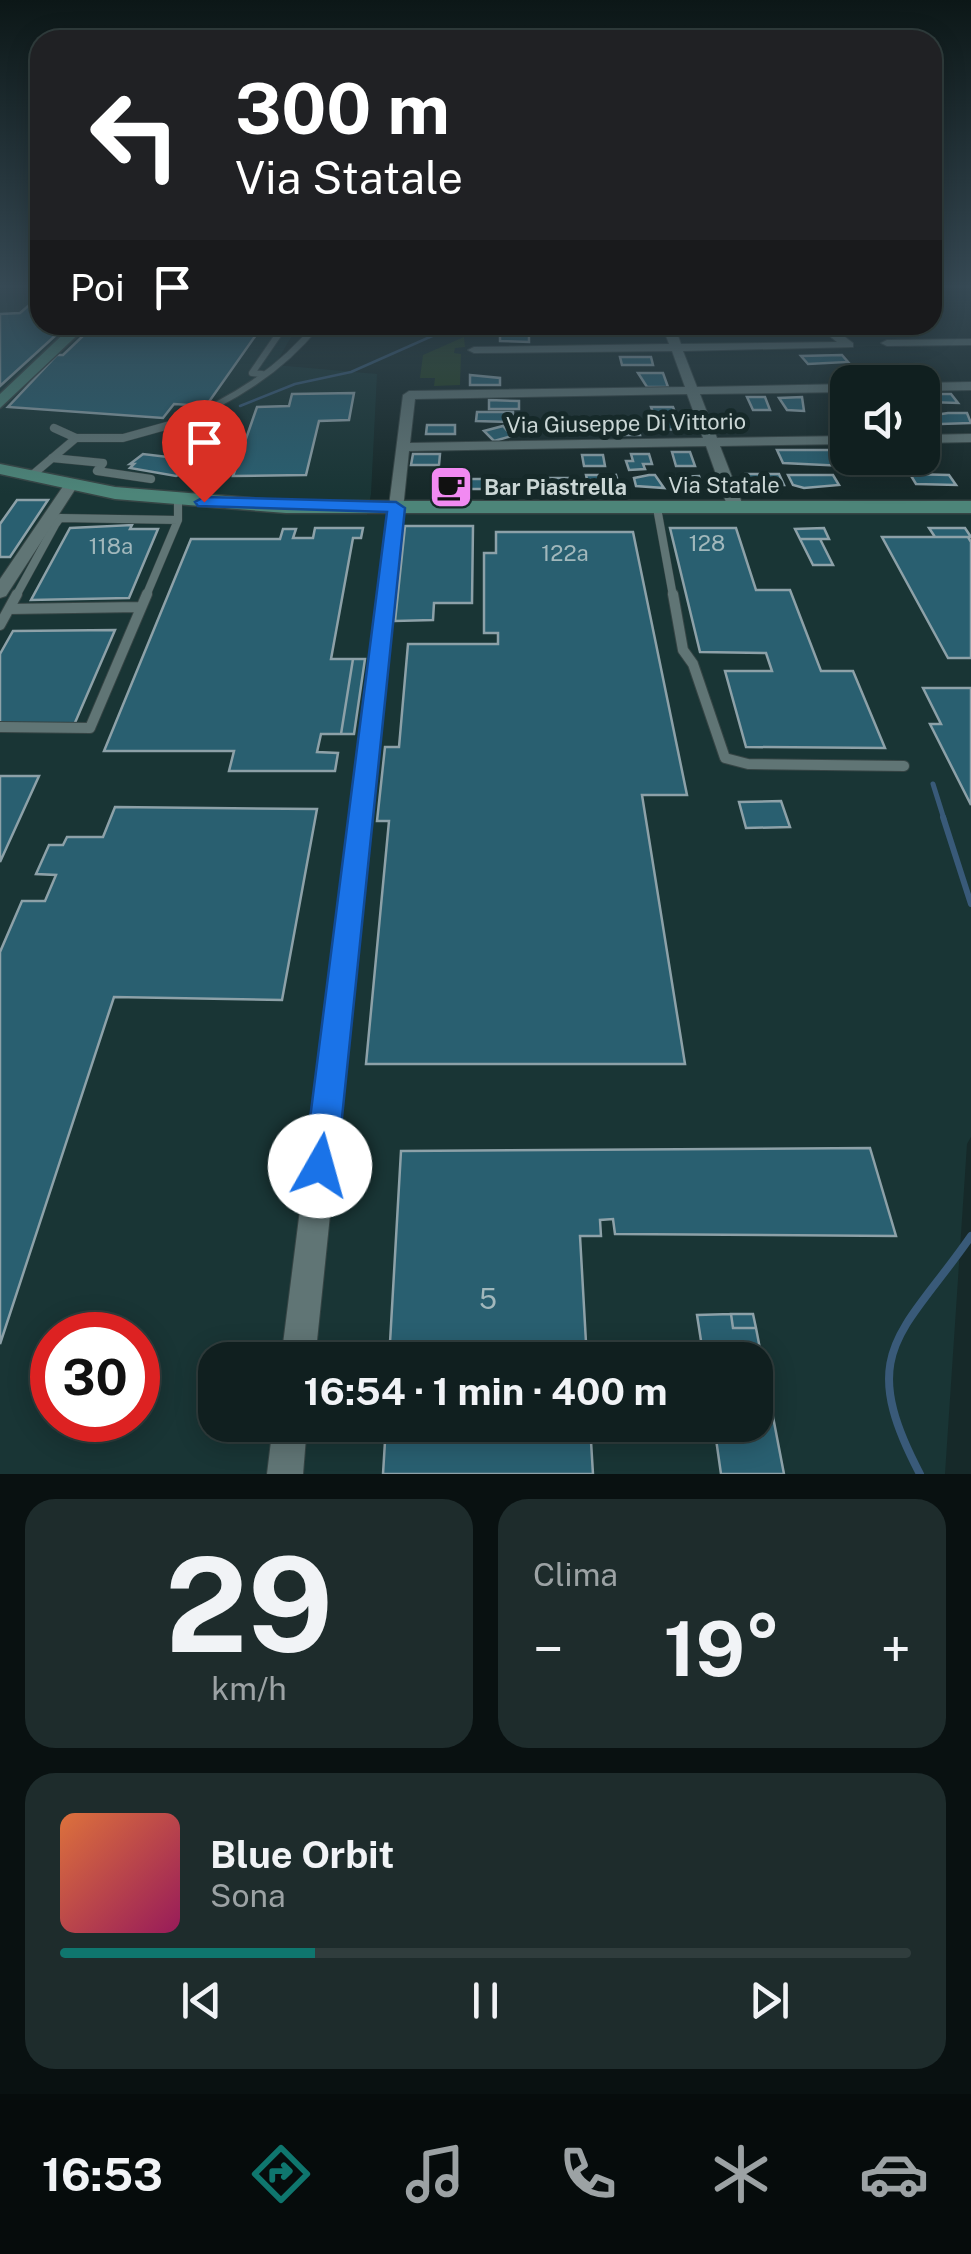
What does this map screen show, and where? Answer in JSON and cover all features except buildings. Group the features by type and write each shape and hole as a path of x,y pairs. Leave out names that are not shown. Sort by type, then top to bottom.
{"main road":[{"path":"0,403 49,356"},
{"name":"Via Statale","path":"0,469 178,510 971,507"}],"street":[{"path":"681,356 736,508"},
{"path":"940,386 971,386"},
{"path":"300,1342 409,394 830,388"},
{"path":"940,439 971,438"},
{"name":"Via Giuseppe Di Vittorio","path":"406,446 830,440"},
{"path":"0,592 50,525 71,485"},
{"path":"285,1474 288,1442"}],"lane":[{"path":"263,374 252,374 264,356"},
{"path":"54,428 76,438 127,438 164,427 213,408 290,356"},
{"path":"31,476 76,438"},
{"path":"52,458 103,463 96,471 151,479"},
{"path":"657,508 683,650 693,664 726,758 748,764 904,766"},
{"path":"0,625 50,525 60,518 178,510 90,728 0,727"},
{"path":"10,609 138,607"}],"shaded area":[{"path":"0,356 280,356 275,365 377,374 367,515 971,506 971,1137 967,1144 945,1474 0,1474"}],"green space":[{"path":"423,356 461,356 460,385 434,386 435,378 420,378"}],"waterway":[{"path":"240,406 295,384 351,372 388,356"},
{"path":"933,784 944,819"},
{"path":"943,817 971,904"},
{"path":"920,1474 901,1433 891,1399 889,1371 907,1322 971,1236"}],"place":[{"name":"Bar Piastrella","path":"451,487"}],"route":[{"path":"204,502 396,508 320,1166"}]}
